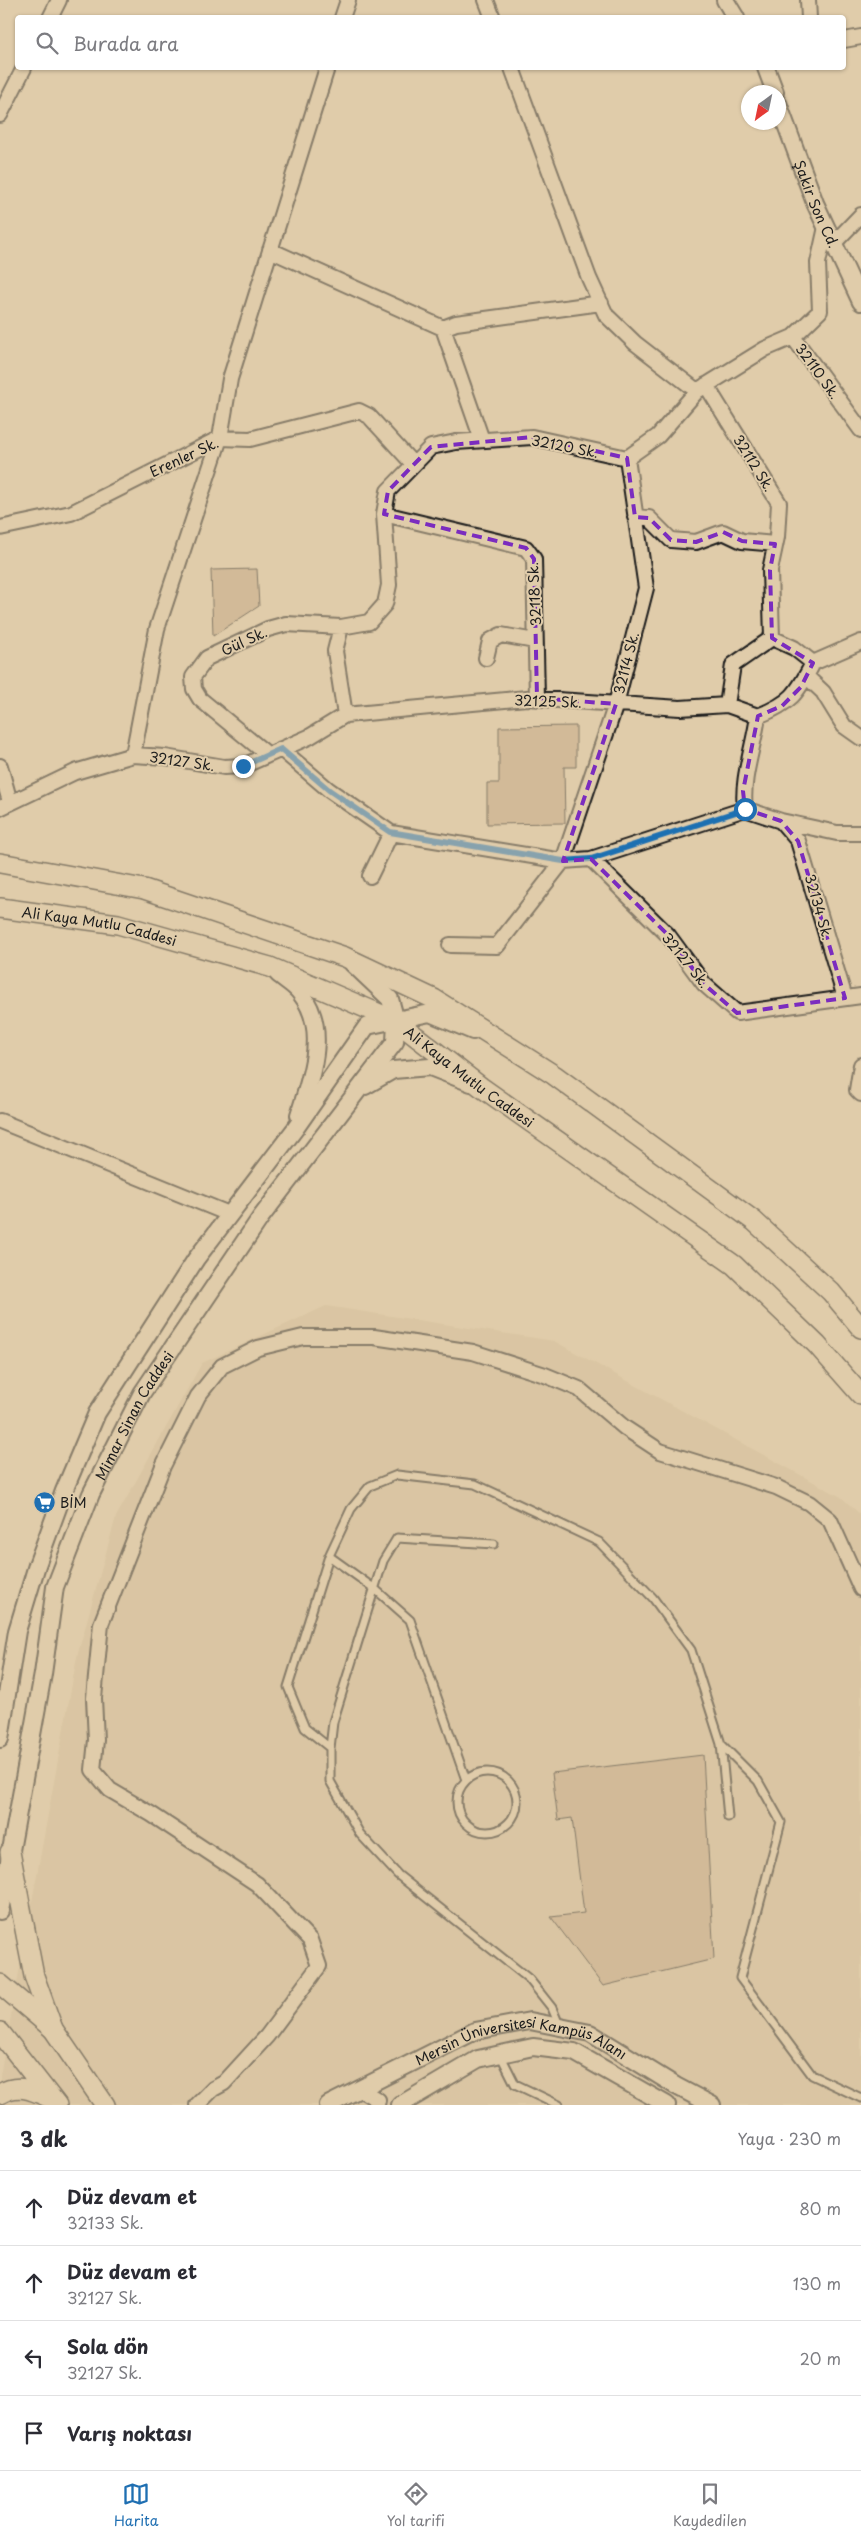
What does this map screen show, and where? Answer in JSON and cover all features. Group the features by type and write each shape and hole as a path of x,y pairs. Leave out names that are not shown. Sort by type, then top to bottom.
{"main road":[{"path":"0,863 144,889 345,957 434,999 554,1075 754,1221 831,1292 861,1328"},
{"name":"Ali Kaya Mutlu Caddesi","path":"0,908 118,924 270,967 396,1021 481,1087 734,1265 817,1345 861,1395"},
{"path":"10,1852 34,1976 54,2029 105,2105"},
{"path":"0,1984 54,2029"},
{"path":"0,2032 55,2102"},
{"path":"0,2094 9,2089 26,2088 55,2102"}],"street":[{"path":"52,15 59,0"},
{"path":"343,15 348,0"},
{"path":"486,0 491,15"},
{"path":"725,0 734,15"},
{"path":"808,0 809,15"},
{"path":"846,40 861,37"},
{"path":"0,115 23,70"},
{"path":"133,755 157,629 220,438 230,379 326,70"},
{"path":"513,70 552,180 606,315 635,343 702,388"},
{"path":"767,70 772,85"},
{"name":"Şakir Son Cd.","path":"786,123 826,227 861,302"},
{"path":"834,243 861,214"},
{"path":"627,458 658,436 702,388 765,348 793,337 820,311 818,263 826,227"},
{"path":"270,250 443,328 456,323 601,303"},
{"path":"443,328 482,440"},
{"name":"32110 Sk.","path":"793,337 861,430"},
{"name":"32112 Sk.","path":"702,388 779,503 770,570 772,638"},
{"name":"Erenler Sk.","path":"0,528 71,512 220,438 250,439 359,411 369,416 413,464"},
{"name":"32120 Sk.","path":"341,627 369,622 385,604 389,585 384,514 388,491 431,447 482,440 532,437 627,458"},
{"name":"32114 Sk.","path":"450,945 497,946 563,861 616,704 646,588 627,458"},
{"name":"32118 Sk.","path":"384,514 526,548 534,559 537,698"},
{"path":"635,517 649,518 671,540 696,542 722,532 742,541 775,544"},
{"name":"Gül Sk.","path":"274,752 200,699 194,688 193,678 207,658 268,628 286,624 341,627"},
{"path":"341,627 335,651 346,715"},
{"path":"486,658 490,641 501,635 536,641"},
{"path":"727,705 733,665 772,638 794,648 813,663"},
{"path":"745,809 743,791 754,745 758,716 782,706 801,687 813,663 861,642"},
{"path":"806,676 823,692 844,726 861,738"},
{"name":"32125 Sk.","path":"274,752 309,737 346,715 453,704 537,698 680,708 727,705 758,716"},
{"path":"274,752 390,832 563,861 591,859 745,809 781,821 837,833 861,833"},
{"name":"32127 Sk.","path":"5,805 75,772 133,755 165,757 224,767 243,766 274,752"},
{"path":"0,766 5,805"},
{"name":"32134 Sk.","path":"781,821 798,841 845,998"},
{"path":"370,876 390,832"},
{"name":"32127 Sk.","path":"591,859 668,935 704,984 737,1013 861,996"},
{"path":"345,957 390,999 396,1021"},
{"path":"270,967 301,993 311,1010 317,1031 311,1078 295,1129"},
{"name":"Mimar Sinan Caddesi","path":"0,1740 2,1717 17,1631 36,1566 64,1490 97,1413 196,1259 295,1129 367,1026 430,1012 508,1046"},
{"name":"Mimar Sinan Caddesi","path":"0,1911 43,1674 55,1588 92,1494 142,1393 261,1217 395,1042 396,1021"},
{"path":"861,1065 857,1090 861,1094"},
{"path":"357,1091 393,1070 430,1067 481,1087"},
{"path":"0,1122 229,1214"},
{"path":"197,2105 213,2089 224,2083 267,2036 319,1966 310,1940 257,1884 151,1814 110,1790 93,1770 96,1740 94,1698 101,1624 163,1466 198,1396 222,1366 258,1348 303,1337 374,1336 473,1352 545,1375 578,1389 625,1428 660,1451 776,1487 809,1503 830,1520 861,1590"},
{"name":"Mersin Üniversitesi Kampüs Alanı","path":"329,2105 475,2031 530,2021 590,2033 712,2105"},
{"name":"Mersin Üniversitesi Kampüs Alanı","path":"400,2105 478,2059 533,2047 574,2052 667,2105"},
{"path":"359,2089 378,2100 377,2105"}],"lane":[{"path":"330,1748 304,1728 288,1687 329,1556 351,1509 370,1486 396,1475 475,1484 599,1542 653,1598 691,1650 720,1744 728,1817"},
{"path":"494,1544 397,1538 383,1561 333,1722 330,1748 330,1781 360,1834 398,1875 529,1979 552,2008 560,2027"},
{"path":"329,1556 374,1589 410,1620 466,1780 458,1798 461,1817 467,1824 485,1832 504,1827 511,1820 517,1802 511,1783 494,1772 474,1775 466,1780"},
{"path":"720,1744 758,1781 781,1822 740,1978 812,2075 861,2098"},
{"path":"500,2054 515,2084 559,2105"}],"highlighted area":[{"path":"532,437 627,458 635,517 649,518 671,540 696,542 723,532 742,541 775,544 770,570 772,638 813,663 801,687 782,706 758,716 743,791 745,809 781,821 798,841 845,998 737,1013 704,984 668,935 591,859 563,861 616,704 537,698 534,559 526,548 384,514 388,491 431,447"}],"shaded area":[{"path":"326,1306 554,1341 841,1497 861,1515 861,2105 0,2105 0,2076 77,1657 116,1517 202,1363"}],"building":[{"path":"257,569 259,606 213,636 211,570"},
{"path":"576,726 576,767 564,767 565,823 487,824 487,783 499,783 499,727"},
{"path":"703,1755 714,1959 603,1986 551,1917 584,1913 572,1818 558,1820 552,1773"}],"place":[{"name":"BİM","path":"44,1502"}],"route":[{"path":"243,766 281,749 329,790 390,832 563,861 591,859 745,809"}]}
